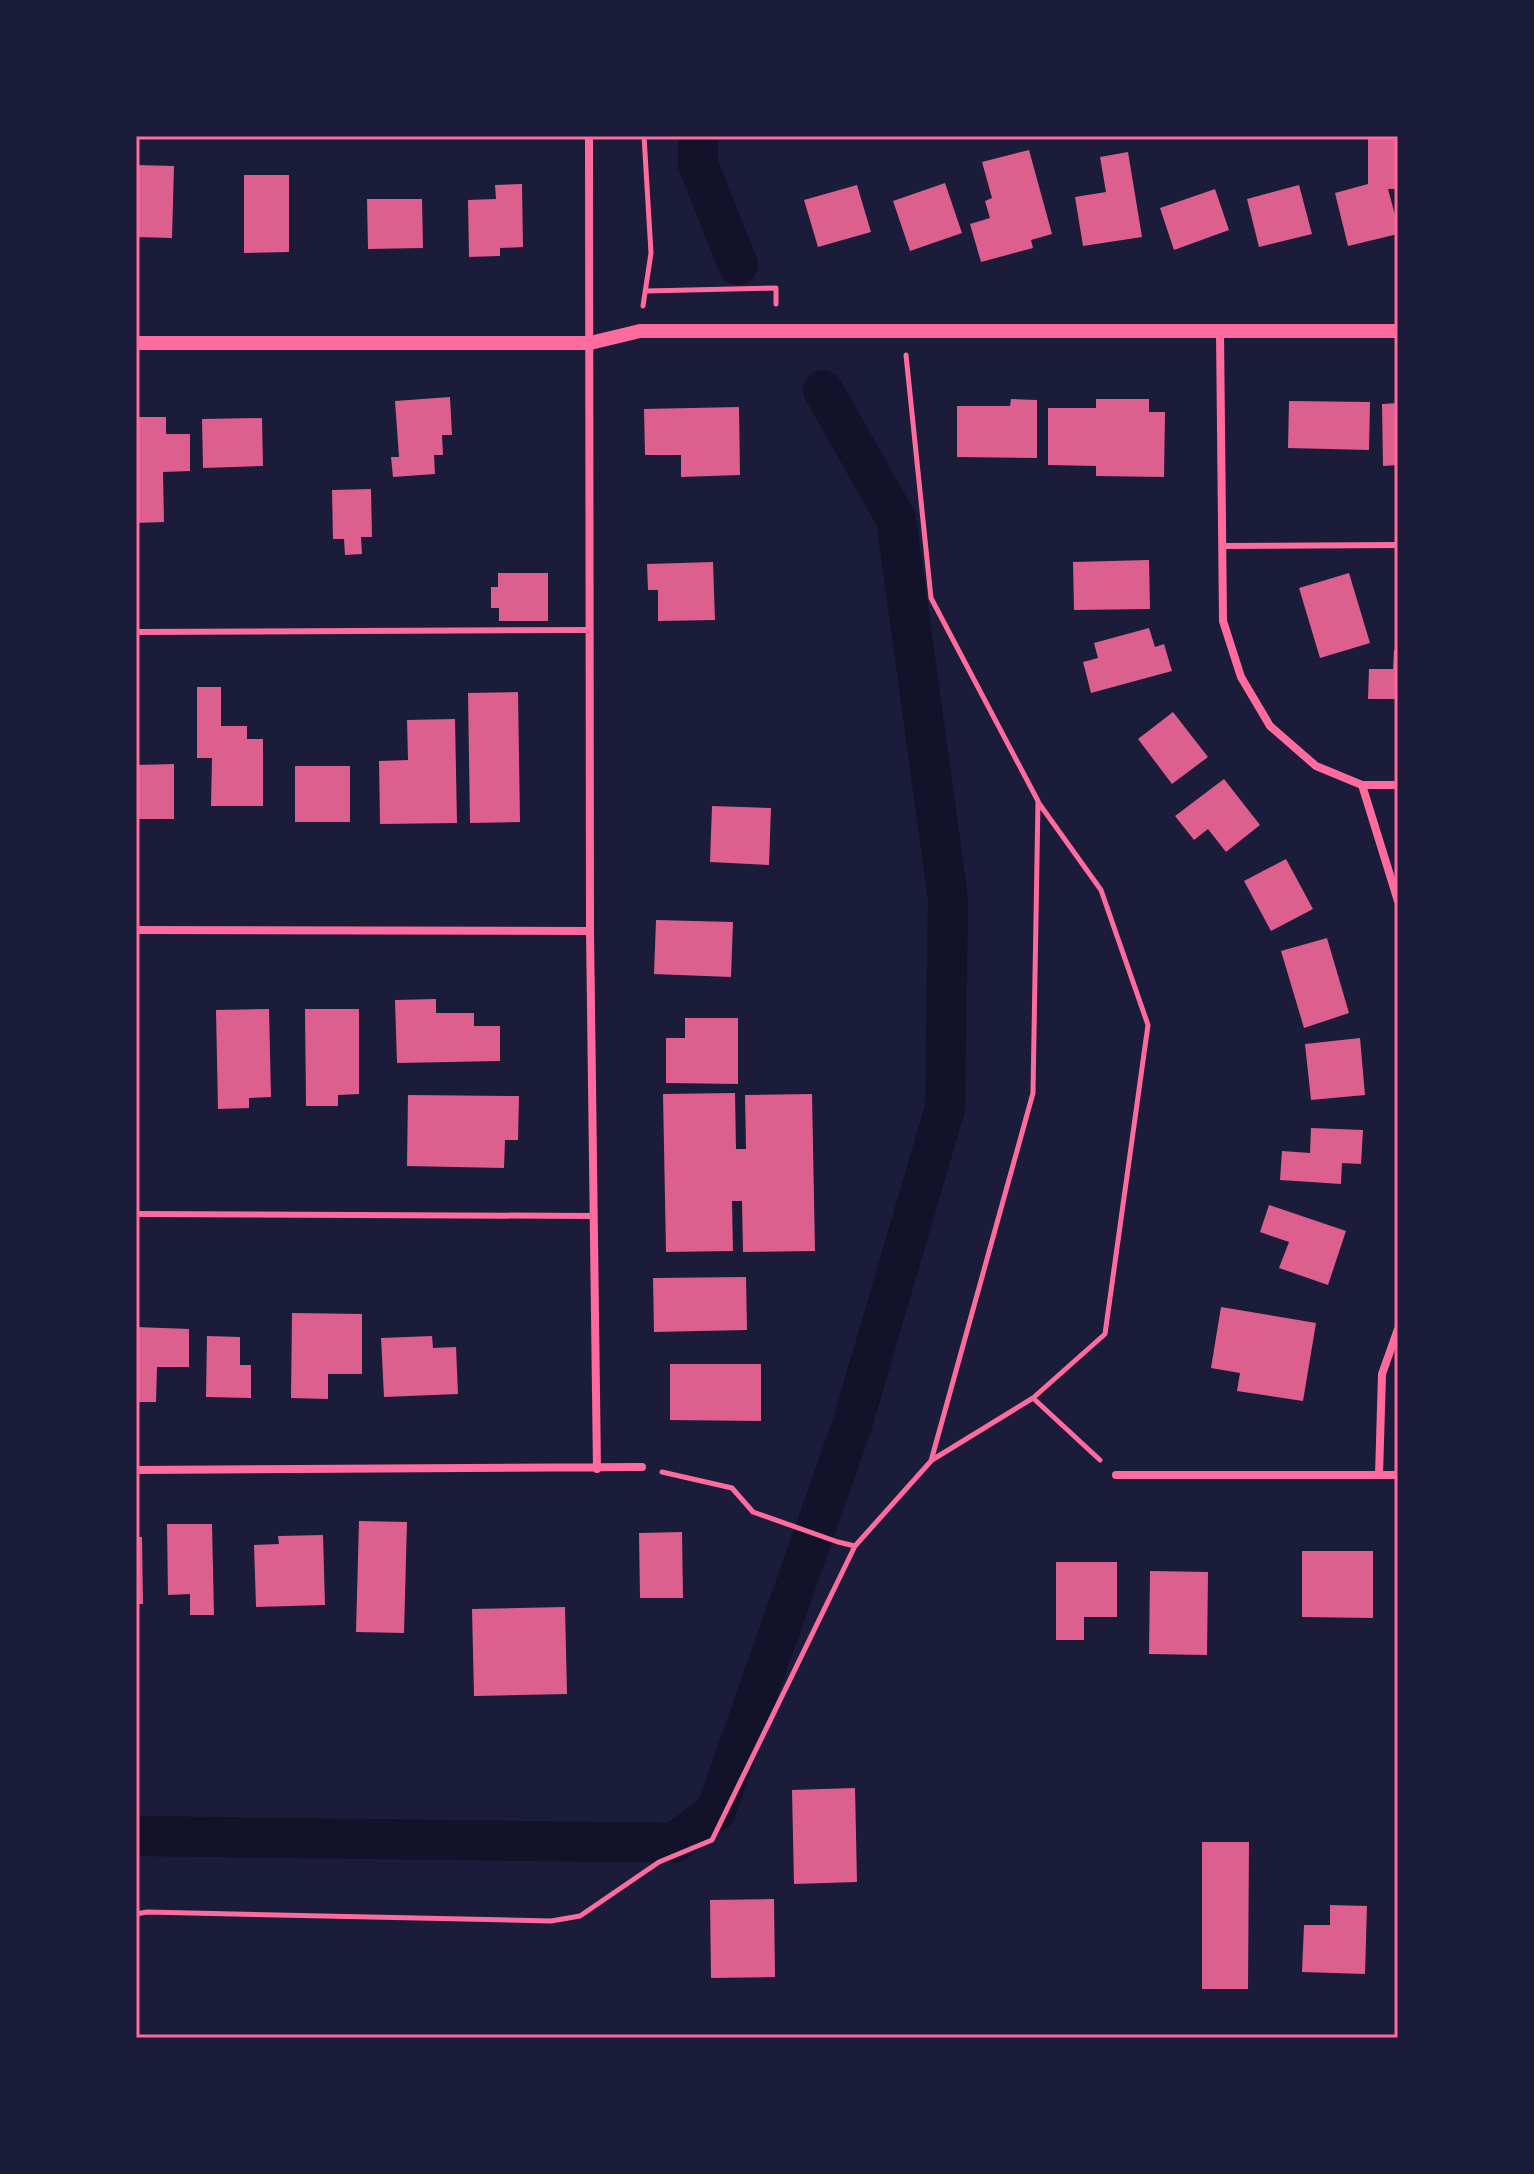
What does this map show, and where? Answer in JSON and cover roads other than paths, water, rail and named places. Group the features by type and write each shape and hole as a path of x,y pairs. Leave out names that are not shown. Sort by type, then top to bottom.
{"street":[{"path":"589,136 590,931 597,1469"},
{"path":"136,343 590,343 640,331 1398,331"},
{"path":"1220,332 1223,621 1241,677 1270,726 1316,766 1362,785 1398,785"},
{"path":"1362,785 1398,901"},
{"path":"136,930 590,931"},
{"path":"1379,1475 1382,1374 1398,1329"},
{"path":"136,1470 642,1467"},
{"path":"1116,1475 1398,1475"}],"lane":[{"path":"1222,546 1398,545"},
{"path":"136,632 590,630"},
{"path":"136,1214 594,1216"}],"waterway":[{"path":"698,136 698,164 738,265"},
{"path":"136,1836 674,1843 716,1811 852,1425 945,1108 948,899 896,519 823,390"}]}
